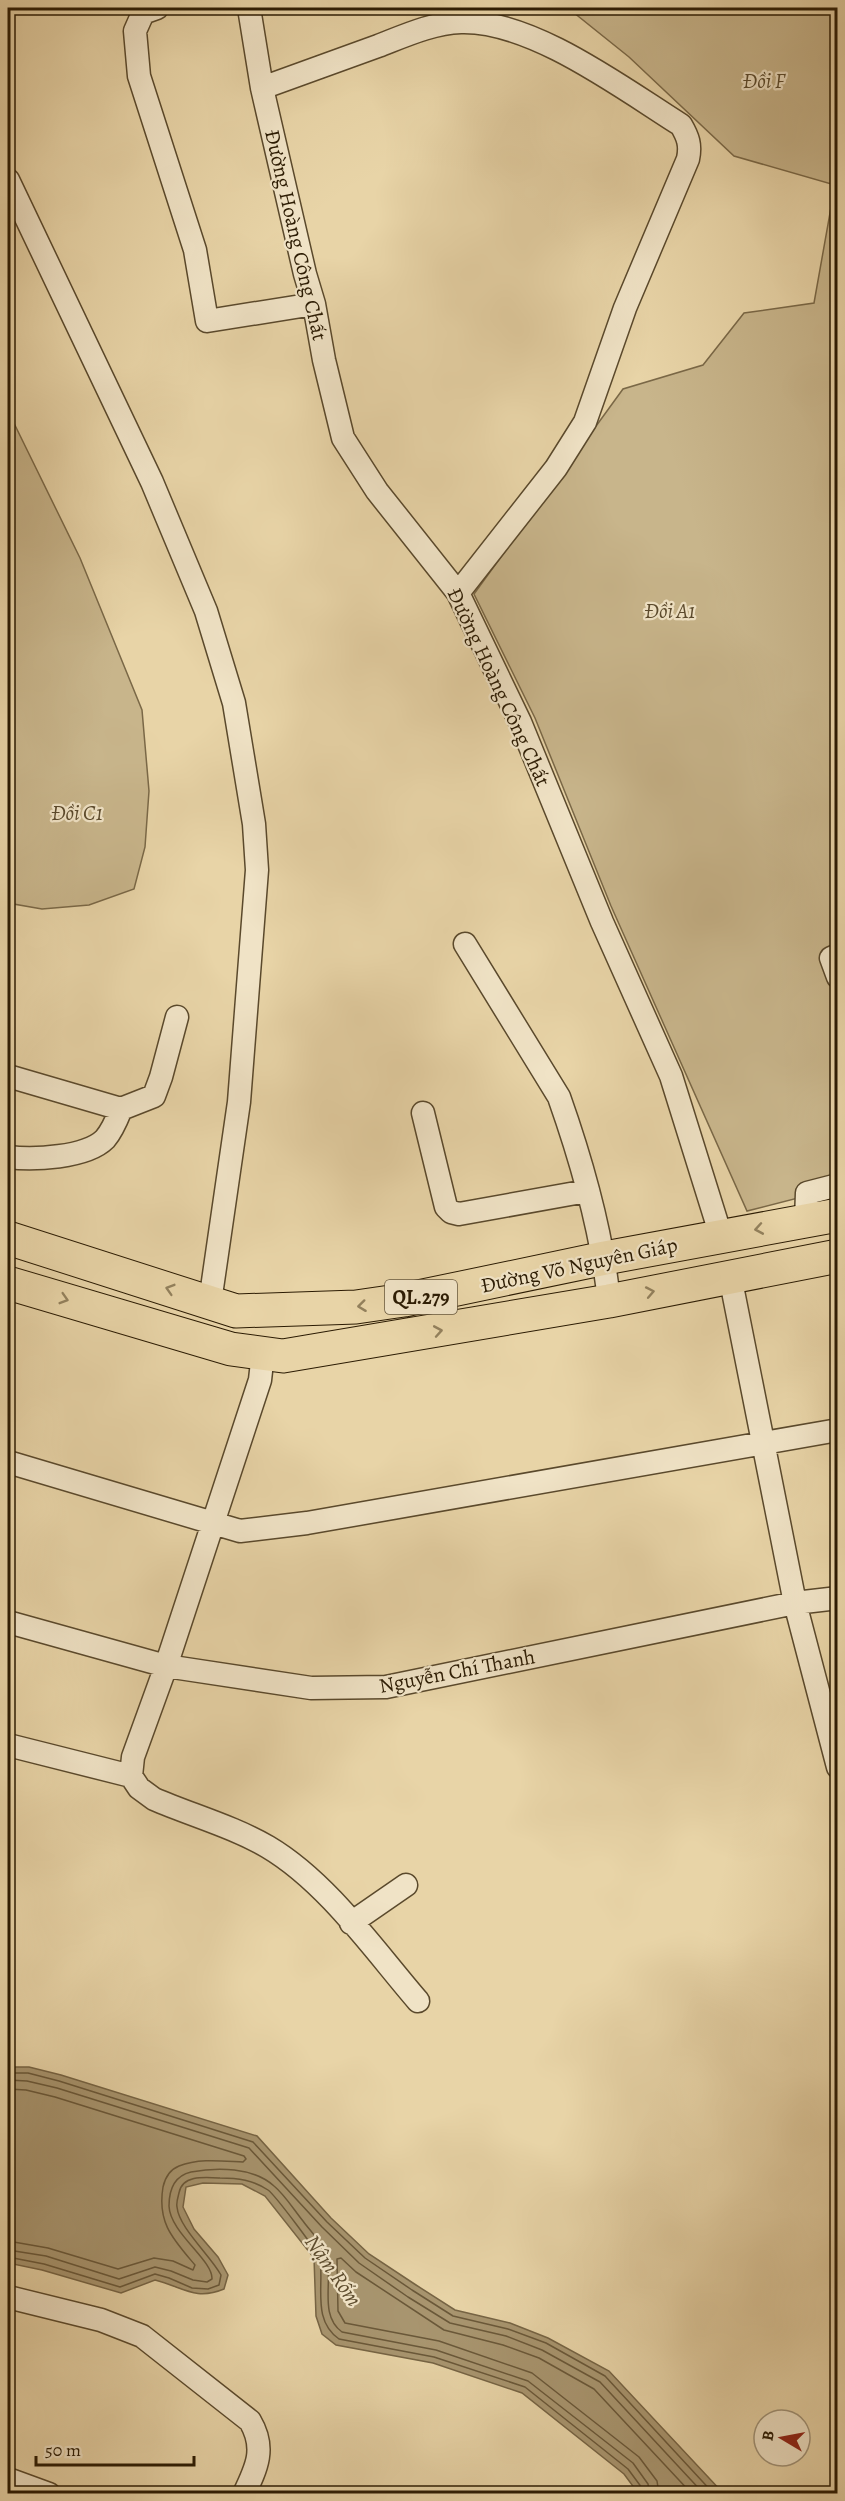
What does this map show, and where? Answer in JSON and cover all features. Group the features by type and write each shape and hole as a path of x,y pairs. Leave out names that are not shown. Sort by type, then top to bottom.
{"highway":[{"name":"Đường Võ Nguyên Giáp","path":"8,1238 236,1311 356,1307 415,1298 605,1258 822,1217"},
{"path":"721,1236 730,1276"},
{"name":"Đường Võ Nguyên Giáp","path":"8,1283 231,1349 283,1356 609,1301 837,1256"}],"street":[{"path":"157,8 143,13 135,32 139,76 195,250 207,321 314,304"},
{"name":"Đường Hoàng Công Chất","path":"249,8 262,88 304,274 314,304 324,360 343,438 377,491 458,593 520,722 602,922 671,1077 721,1236"},
{"path":"262,88 429,27 461,22 490,25 532,38 589,67 681,125 686,134 690,150 688,159 629,298 585,422 556,468 458,593"},
{"path":"8,180 152,482 206,611 234,703 254,824 257,870 239,1102 210,1302"},
{"path":"465,944 559,1097 605,1258 609,1301"},
{"path":"837,955 831,958 837,977"},
{"path":"8,1076 121,1109 154,1096 177,1017"},
{"path":"8,1157 58,1156 83,1151 104,1140 121,1109"},
{"path":"423,1113 446,1207 451,1212 459,1214 587,1191"},
{"path":"822,1217 807,1193 837,1185"},
{"path":"730,1276 795,1603 837,1767"},
{"path":"263,1353 260,1380 166,1666 133,1757 131,1776 139,1788 154,1799 267,1846 312,1881 418,2001"},
{"path":"8,1462 240,1531 307,1523 837,1430"},
{"name":"Nguyễn Chí Thanh","path":"8,1622 166,1666 311,1688 386,1687 795,1603 837,1598"},
{"path":"8,1745 131,1776"},
{"path":"351,1923 406,1885"},
{"path":"8,2297 101,2320 142,2336 250,2421 257,2434 259,2453 244,2493"},
{"path":"8,2479 49,2493"}],"green space":[{"name":"Đồi A1","path":"568,8 837,8 837,1188 747,1211 611,906 535,718 474,594 623,389 703,365 744,313 814,303 835,185 734,156 629,57"},
{"name":"Đồi C1","path":"8,411 80,558 142,710 149,791 145,847 134,889 89,905 42,909 8,903"}],"water":[{"name":"Nậm Rốm","path":"8,2067 29,2067 61,2075 257,2136 331,2218 369,2254 455,2310 510,2323 548,2338 609,2371 723,2493 638,2493 624,2474 522,2393 433,2363 336,2345 322,2334 316,2316 314,2258 265,2196 242,2184 203,2183 186,2187 183,2207 194,2229 218,2257 228,2275 224,2289 205,2294 189,2292 155,2280 121,2293 42,2270 8,2263"}],"park label":[{"name":"Đồi F","path":"764,81"}]}
